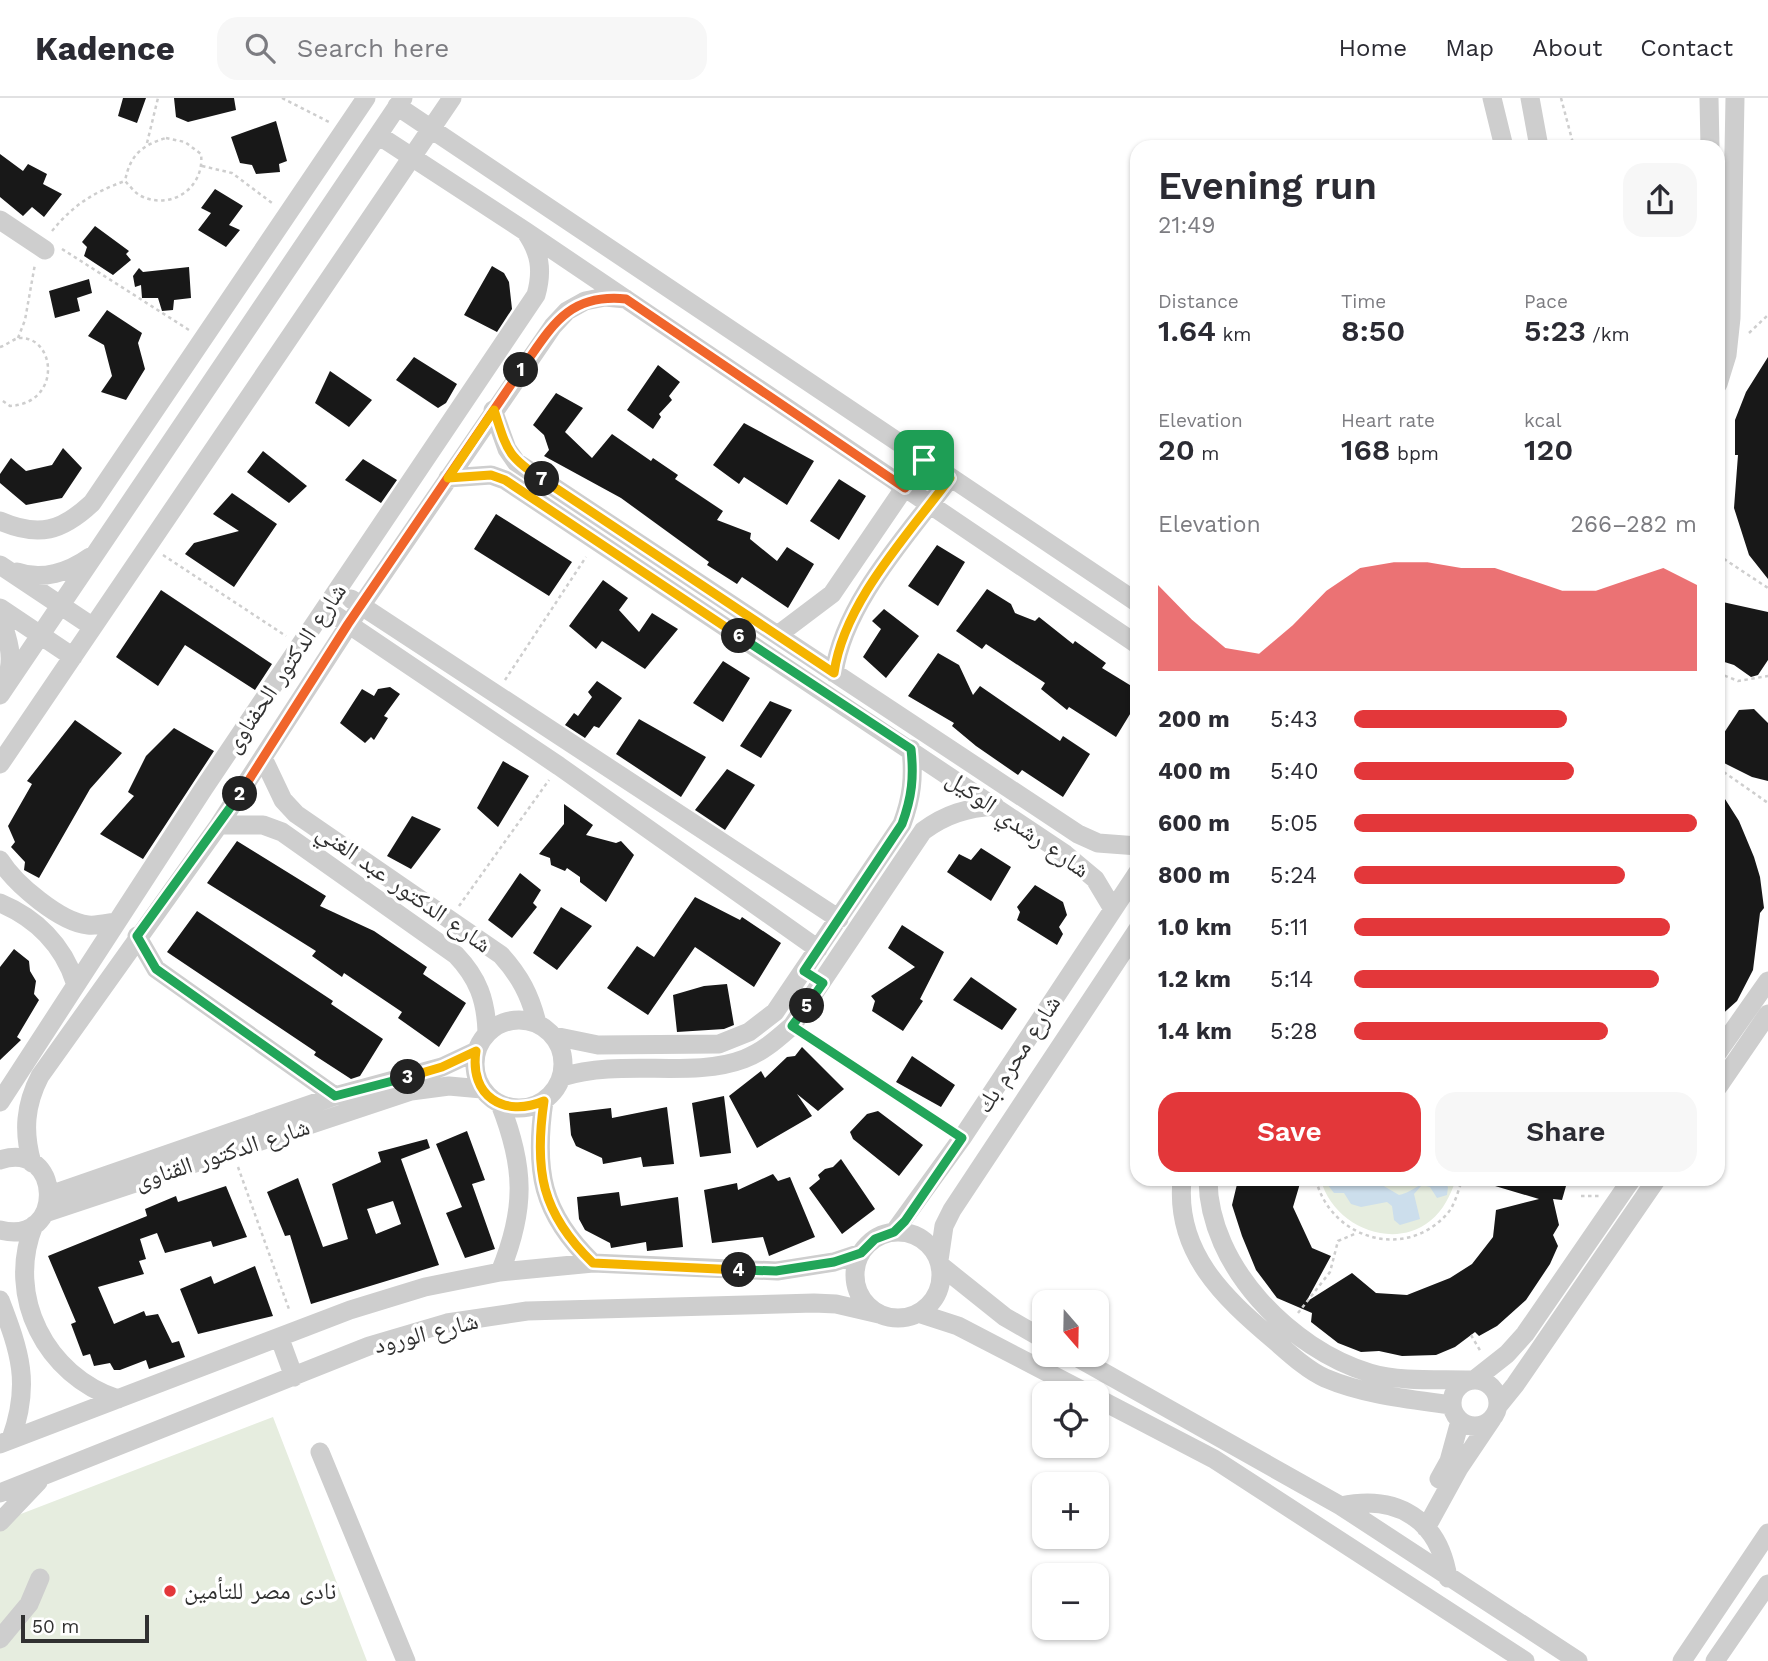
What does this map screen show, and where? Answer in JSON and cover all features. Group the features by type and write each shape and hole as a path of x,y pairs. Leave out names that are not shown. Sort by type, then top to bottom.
{"street":[{"path":"0,521 20,530 47,531 72,522 92,503 366,98"},
{"path":"0,764 452,98"},
{"path":"1492,98 1502,140"},
{"path":"1530,98 1538,140"},
{"path":"1709,98 1710,140"},
{"path":"1725,361 1731,318 1735,98"},
{"path":"0,695 400,102 431,128 1130,598"},
{"path":"378,135 525,231 1130,640"},
{"path":"0,220 45,250"},
{"name":"شارع الدكتور الحفناوى","path":"0,1102 75,982 536,295 541,279 541,261 535,245 525,231"},
{"name":"شارع الدكتور الحفناوى","path":"32,1163 26,1125 34,1088 137,936 219,825 348,624 494,410 552,326 567,311 585,301 605,297 626,299"},
{"path":"526,310 552,326"},
{"name":"شارع رشدي الوكيل","path":"494,410 507,449 516,462 1077,834 1098,843 1130,845"},
{"path":"779,634 832,594 924,460"},
{"name":"شارع رشدي الوكيل","path":"448,478 491,475 505,480 1065,853 1095,878 1113,909"},
{"path":"834,673 837,651 853,611 950,478"},
{"path":"1,566 26,575 52,575 76,567 96,552"},
{"path":"1,566 93,626"},
{"path":"338,590 839,919"},
{"path":"0,608 73,657"},
{"path":"326,609 559,766 818,949"},
{"path":"0,617 10,643 10,671 0,695"},
{"path":"554,1036 564,1062 562,1077 555,1090 544,1101 530,1107 515,1108 500,1104 482,1089 476,1076 476,1051 488,1032 511,1020 537,1023 554,1036 598,1045 719,1044 749,1032 775,1012 902,824 911,800 914,775 911,749"},
{"name":"شارع الدكتور عبد الغني","path":"263,758 283,800 296,814 501,955 518,974 531,998 537,1023"},
{"path":"204,788 231,806"},
{"path":"562,1077 602,1067 718,1066 743,1059 766,1048 792,1026 923,831 940,818 967,808 995,806"},
{"name":"شارع الدكتور عبد الغني","path":"219,825 263,825 282,832 456,955 481,989 487,1010 488,1032"},
{"path":"1065,853 1077,834"},
{"path":"0,860 27,891 56,911 88,925 116,922"},
{"name":"شارع محرم بك","path":"894,1232 962,1138 1130,884"},
{"path":"0,903 17,910 45,931 68,958 75,982"},
{"path":"137,936 156,969 335,1096"},
{"name":"شارع محرم بك","path":"939,1263 944,1226 952,1210 1130,941"},
{"path":"804,971 823,983"},
{"path":"1725,1042 1768,981"},
{"path":"1725,1077 1768,1014"},
{"name":"شارع الدكتور القناوى","path":"43,1211 335,1096 442,1067 476,1051"},
{"name":"شارع الدكتور القناوى","path":"43,1211 411,1091 449,1086 482,1089"},
{"path":"544,1101 539,1138 541,1174 551,1208 568,1240 593,1263"},
{"path":"500,1104 513,1138 520,1173 520,1208 512,1243 500,1272"},
{"path":"0,1160 14,1157 32,1163 45,1176 43,1211 26,1251 24,1279 45,1345 75,1378 118,1399"},
{"path":"1181,1186 1180,1200 1187,1231 1201,1264 1228,1301 1323,1378 1456,1413 1471,1426 1483,1425 1496,1412"},
{"path":"1420,1522 1422,1508 1449,1461 1456,1413 1453,1394 1460,1385 1473,1380 1507,1354 1525,1334 1623,1186"},
{"path":"1420,1522 1460,1468 1652,1186"},
{"path":"1180,1200 1195,1202 1209,1188"},
{"path":"1209,1188 1213,1223 1239,1275 1282,1320 1309,1343 1339,1362 1373,1374 1473,1380 1492,1387 1496,1412"},
{"path":"0,1230 19,1232 43,1211"},
{"path":"1187,1231 1199,1225 1213,1223"},
{"path":"1032,1333 1005,1317 939,1263 921,1239 894,1232 875,1239 861,1253 855,1272 858,1292 879,1314 898,1318 918,1314 958,1326 1064,1381"},
{"name":"شارع الورود","path":"6,1441 350,1310 425,1287 500,1272 593,1263 776,1271 824,1265 861,1253"},
{"path":"918,1314 937,1293 939,1263"},
{"path":"0,1300 20,1353 22,1370 21,1405 6,1441"},
{"name":"شارع الورود","path":"0,1493 369,1346 447,1323 527,1311 814,1303 836,1304 879,1314"},
{"path":"289,1335 294,1377"},
{"path":"1094,1367 1341,1506 1578,1661"},
{"path":"1109,1404 1214,1459 1525,1661"},
{"path":"320,1452 406,1661"},
{"path":"0,1522 44,1476"},
{"path":"1341,1506 1362,1502 1382,1503 1420,1522 1440,1546 1448,1578"},
{"path":"1682,1661 1768,1533"},
{"path":"0,1639 29,1604 40,1578"},
{"path":"1715,1661 1768,1584"}],"path":[{"path":"147,143 158,98"},
{"path":"282,98 304,112 345,129"},
{"path":"1561,98 1572,140"},
{"path":"166,138 186,142 201,154 202,166 194,185 178,198 158,201 139,195 125,181 131,159 147,143 166,138"},
{"path":"202,166 232,173 287,215"},
{"path":"18,338 25,320 36,261 45,250 47,238 68,211 94,192 125,181"},
{"path":"45,250 67,250 203,340"},
{"path":"0,347 18,338 28,340 43,352 48,371 41,393 21,405 10,406 0,399"},
{"path":"495,694 596,541"},
{"path":"148,545 301,646"},
{"path":"1725,560 1768,588"},
{"path":"1725,677 1738,681 1768,676"},
{"path":"450,919 559,766"},
{"path":"1725,773 1768,803"},
{"path":"792,1026 962,1138"},
{"path":"232,1151 289,1335"},
{"path":"1319,1186 1338,1219 1357,1233 1382,1240 1405,1241 1447,1214 1459,1186"},
{"path":"1282,1320 1302,1311 1330,1272 1338,1241 1357,1233"}],"shaded area":[{"path":"1323,1186 1453,1186 1435,1217 1415,1230 1398,1234 1365,1229 1337,1209"},
{"name":"نادى مصر للتأمين","path":"273,1417 367,1661 0,1661 0,1522"}],"water":[{"path":"1329,1186 1384,1186 1399,1195 1421,1186 1414,1194 1420,1219 1400,1225 1394,1220 1392,1206 1387,1202 1361,1207 1351,1204 1344,1193 1334,1193"},
{"path":"1426,1186 1447,1186 1447,1195 1437,1198 1430,1187"}],"building":[{"path":"123,98 146,98 137,123 118,116"},
{"path":"174,98 234,98 236,110 188,122 176,117"},
{"path":"276,121 287,161 279,164 280,172 256,174 252,165 240,163 231,137"},
{"path":"0,154 23,171 28,164 47,174 43,184 62,194 44,217 32,207 23,216 0,197"},
{"path":"215,189 243,206 229,225 240,230 226,247 198,230 211,213 201,208"},
{"path":"95,226 129,251 126,254 131,260 113,275 84,256 87,247 82,242"},
{"path":"492,266 504,273 509,282 512,309 497,332 464,315"},
{"path":"189,267 191,298 174,300 173,310 162,311 158,298 142,298 141,285 135,287 133,276 139,268 143,272"},
{"path":"89,279 92,293 77,298 80,311 55,318 49,291"},
{"path":"107,310 142,333 138,343 145,369 126,400 101,392 112,376 104,345 88,336"},
{"path":"414,357 457,384 446,403 438,408 396,380"},
{"path":"1768,357 1768,579 1749,555 1734,508 1738,455 1735,455 1735,420 1746,392"},
{"path":"658,365 680,382 669,396 672,400 659,414 661,417 653,429 627,410"},
{"path":"330,371 372,400 349,427 315,403"},
{"path":"556,393 583,408 565,432 592,458 612,434 651,461 653,458 678,475 675,479 723,511 717,520 751,533 750,539 777,561 787,547 814,564 788,608 742,577 737,584 707,565 709,562 621,498 544,456 549,450 544,435 533,425"},
{"path":"744,423 814,461 787,505 744,477 739,484 713,465"},
{"path":"63,448 82,468 62,498 26,505 0,483 0,474 11,458 26,471 52,465"},
{"path":"263,451 307,486 289,503 247,472"},
{"path":"363,459 397,480 381,503 345,480"},
{"path":"839,479 866,496 839,540 810,521"},
{"path":"232,493 277,524 234,587 185,554 194,543 239,531 213,514"},
{"path":"496,514 572,562 549,596 474,549"},
{"path":"937,545 965,562 938,606 908,586"},
{"path":"603,580 628,598 619,610 639,632 652,613 678,629 645,669 602,641 596,649 569,626"},
{"path":"987,589 1011,604 1015,613 1035,621 1039,617 1073,644 1075,641 1106,663 1102,668 1130,685 1130,714 1116,737 1069,707 1067,710 1041,689 1045,683 986,644 982,649 956,631"},
{"path":"161,590 272,664 255,690 185,645 158,686 116,657"},
{"path":"1725,603 1768,612 1768,660 1758,675 1751,677 1725,662"},
{"path":"884,609 919,636 886,678 863,657 881,629 872,621"},
{"path":"938,653 959,665 973,695 980,686 1060,741 1063,736 1090,754 1063,797 1022,770 1018,775 976,746 952,726 954,723 908,696"},
{"path":"723,661 750,678 723,722 693,703"},
{"path":"597,681 622,698 599,728 594,726 585,738 565,725 574,713 578,716 592,697 588,692"},
{"path":"390,687 400,694 384,716 388,718 374,740 371,737 365,743 340,723 362,689 374,696 378,689"},
{"path":"770,701 792,710 761,758 740,746"},
{"path":"1754,709 1768,723 1768,781 1752,777 1725,764 1725,731 1739,710"},
{"path":"639,719 706,757 681,797 616,754"},
{"path":"75,720 122,753 90,789 39,878 24,870 25,862 11,847 15,842 8,826 32,784 27,781"},
{"path":"174,728 214,751 143,859 100,834 134,796 128,792 146,756"},
{"path":"503,761 529,776 498,827 477,808"},
{"path":"727,769 755,785 725,830 695,810"},
{"path":"1725,799 1739,821 1754,857 1764,908 1760,913 1753,970 1737,1001 1725,1012"},
{"path":"564,804 593,825 586,835 616,843 621,841 634,855 606,902 580,882 580,877 567,868 565,871 551,865 550,858 539,854 564,824"},
{"path":"412,816 441,829 411,869 387,856"},
{"path":"237,841 326,896 320,906 374,931 427,967 423,974 466,1003 439,1047 398,1018 402,1012 344,973 342,977 312,956 316,951 207,883"},
{"path":"981,848 1011,867 991,901 947,872 959,854 971,860"},
{"path":"520,873 541,890 533,903 537,907 512,938 488,920"},
{"path":"1035,885 1063,902 1067,915 1059,927 1063,934 1057,945 1017,920 1020,912 1017,907"},
{"path":"695,897 740,920 742,917 781,943 754,987 695,947 648,1015 607,988 637,946 654,957"},
{"path":"561,907 592,926 557,970 533,953"},
{"path":"197,911 333,1001 331,1004 383,1039 360,1076 351,1079 314,1055 316,1052 167,952"},
{"path":"902,925 944,952 920,999 923,1001 903,1031 872,1011 875,1001 871,996 915,967 888,948"},
{"path":"14,949 29,961 30,971 36,981 34,994 39,1000 17,1037 21,1040 0,1060 0,967"},
{"path":"971,977 1017,1009 1002,1030 953,1000"},
{"path":"727,984 734,1025 724,1029 677,1032 673,995 704,986"},
{"path":"802,1047 844,1089 818,1111 797,1094 812,1116 757,1148 729,1096 761,1071 765,1078 787,1057 795,1056"},
{"path":"912,1056 955,1085 941,1107 896,1082"},
{"path":"724,1096 731,1153 700,1157 692,1103"},
{"path":"667,1107 674,1164 643,1167 641,1157 603,1164 602,1158 576,1146 571,1135 569,1113 611,1108 612,1118"},
{"path":"878,1111 923,1145 899,1176 853,1139 850,1132 867,1114"},
{"path":"467,1131 485,1180 472,1184 495,1249 465,1258 446,1213 462,1207 436,1144"},
{"path":"427,1139 430,1148 401,1159 439,1265 311,1304 290,1235 285,1236 267,1192 298,1178 323,1247 348,1239 332,1184 381,1162 378,1152","holes":["393,1201 401,1224 376,1234 367,1209"]},
{"path":"841,1159 875,1209 842,1234 809,1188 820,1179 818,1175"},
{"path":"773,1174 778,1181 790,1177 815,1237 769,1256 763,1237 712,1243 704,1190 737,1183 738,1190"},
{"path":"226,1186 247,1237 213,1247 211,1241 165,1253 157,1233 140,1239 146,1259 139,1261 144,1274 98,1287 114,1324 144,1311 146,1316 158,1314 172,1343 179,1341 185,1357 149,1369 146,1360 120,1370 114,1370 110,1363 94,1366 90,1354 83,1356 71,1324 76,1322 48,1256 147,1216 145,1209 176,1196 178,1202"},
{"path":"1237,1186 1299,1186 1293,1207 1312,1248 1331,1256 1306,1302 1352,1273 1376,1293 1407,1295 1450,1278 1472,1264 1493,1237 1496,1210 1539,1199 1495,1186 1566,1186 1562,1200 1553,1199 1559,1225 1553,1235 1558,1246 1550,1264 1526,1300 1497,1326 1479,1336 1475,1332 1455,1347 1436,1355 1402,1356 1379,1351 1361,1352 1338,1343 1311,1322 1312,1313 1277,1298 1256,1270 1232,1205"},
{"path":"619,1192 621,1206 678,1197 683,1247 647,1251 646,1242 611,1248 610,1243 585,1230 579,1219 577,1197"},
{"path":"255,1266 273,1316 198,1334 180,1289 211,1276 214,1284"}],"place":[{"name":"نادى مصر للتأمين","path":"170,1591"}],"route":[{"path":"924,460 905,488 626,299 605,297 585,301 567,311 552,326 494,410 361,606 219,825 137,936 148,959 156,969 335,1096 442,1067 476,1051 476,1076 482,1089 492,1099 515,1108 530,1107 544,1101 539,1138 541,1174 551,1208 568,1240 593,1263 776,1271 805,1269 861,1253 875,1239 894,1232 914,1209 962,1138 792,1026 823,983 804,971 902,824 911,800 914,775 911,749 505,480 491,475 448,478 494,410 507,449 516,462 834,673 843,631 853,611 950,478 924,460"}]}
